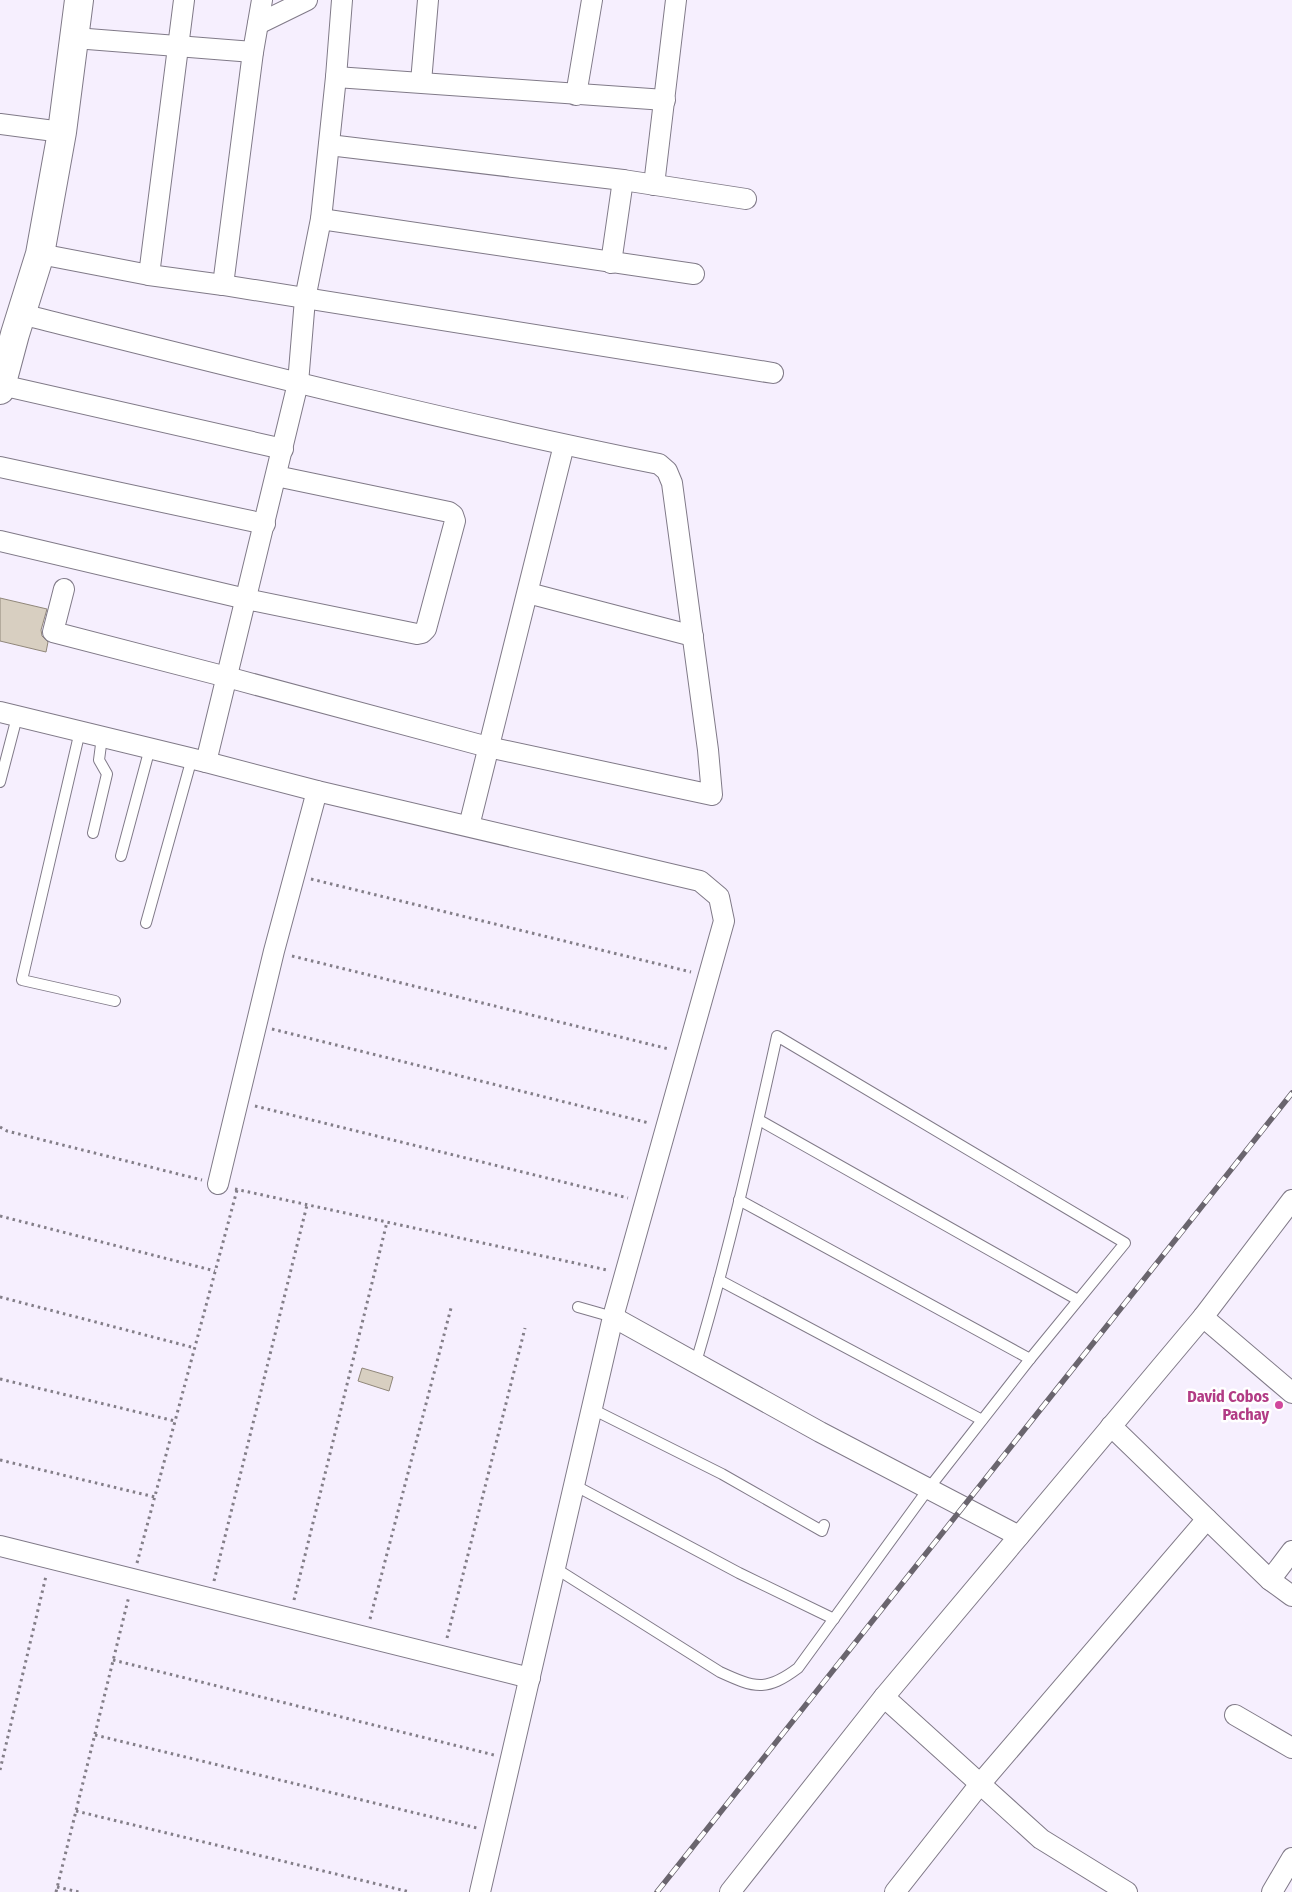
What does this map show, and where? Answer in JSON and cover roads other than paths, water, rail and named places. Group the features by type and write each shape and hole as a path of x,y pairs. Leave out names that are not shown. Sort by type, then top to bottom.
{"street":[{"path":"79,0 62,132 40,254 1,388 283,449"},
{"path":"149,275 180,46 184,0"},
{"path":"223,285 253,52 262,0"},
{"path":"258,24 307,0"},
{"path":"199,760 227,677 298,383 305,299 320,219 329,145 342,0"},
{"path":"421,82 428,0"},
{"path":"576,94 592,0"},
{"path":"654,185 676,0"},
{"path":"75,38 253,52"},
{"path":"336,77 665,100"},
{"path":"0,124 62,132"},
{"path":"329,145 623,180 746,199"},
{"path":"611,263 623,180"},
{"path":"320,219 694,274"},
{"path":"40,254 149,275 223,285 773,373"},
{"path":"21,314 298,383 564,445 659,464 668,470 672,483 693,636 712,795 488,747 53,632 64,589"},
{"path":"469,826 564,445"},
{"path":"0,467 265,524"},
{"path":"0,541 246,599 417,634 422,633 426,629 455,520 453,515 449,512 276,476"},
{"path":"528,593 693,636"},
{"path":"9,715 199,760 317,791 700,881 719,896 724,921 613,1317 480,1892"},
{"path":"218,1184 274,951 317,791"},
{"path":"730,1892 884,1697 1203,1317 1292,1200"},
{"path":"613,1317 820,1432 1019,1536"},
{"path":"1203,1317 1292,1393"},
{"path":"1111,1426 1270,1580 1292,1596"},
{"path":"894,1892 980,1784 1207,1519"},
{"path":"0,1546 530,1678"},
{"path":"1270,1580 1292,1551"},
{"path":"884,1697 1042,1839 1125,1892"},
{"path":"1235,1715 1292,1748"},
{"path":"1275,1891 1292,1858"}],"lane":[{"path":"0,782 9,715"},
{"path":"80,732 22,980 115,1001"},
{"path":"93,833 107,774 99,760 102,737"},
{"path":"121,856 150,748"},
{"path":"146,923 199,760"},
{"path":"555,1568 720,1672 739,1681 758,1686 780,1681 798,1668 929,1488 1030,1359 1125,1243 777,1036 759,1120 719,1280 696,1362"},
{"path":"759,1120 1078,1300"},
{"path":"739,1200 1030,1359"},
{"path":"719,1280 982,1420"},
{"path":"578,1307 613,1317"},
{"path":"592,1409 722,1474 822,1532 824,1525"},
{"path":"574,1485 740,1573 834,1619"}],"railway":[{"path":"657,1892 1292,1093"}],"place":[{"name":"David Cobos Pachay","path":"1279,1405"}]}
